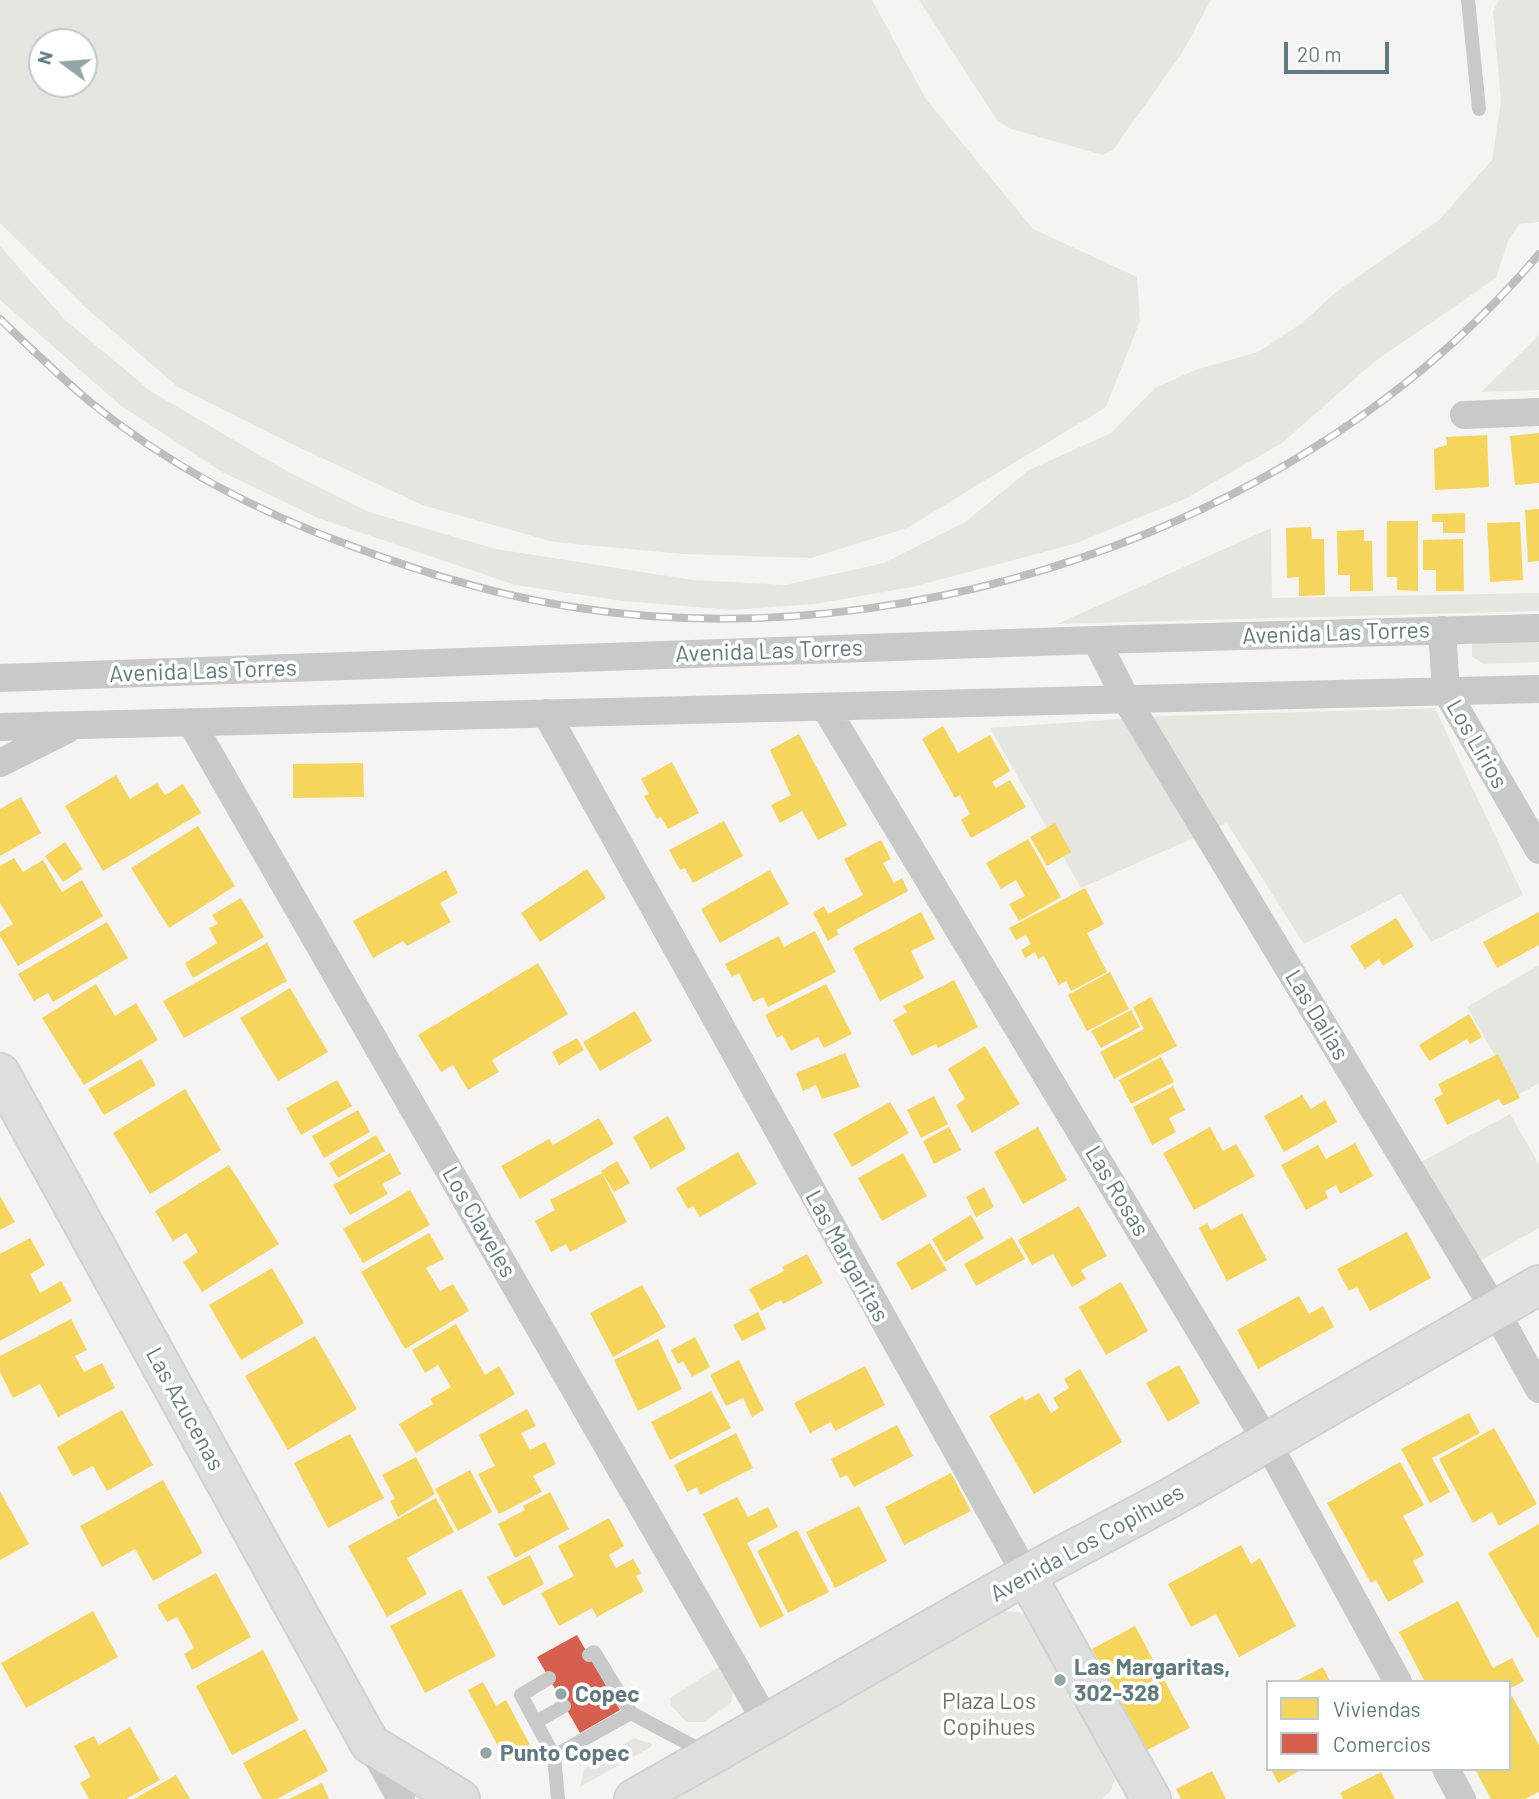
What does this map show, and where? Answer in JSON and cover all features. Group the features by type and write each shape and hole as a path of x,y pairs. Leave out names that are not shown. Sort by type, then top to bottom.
{"street":[{"path":"1464,415 1539,412"},
{"name":"Avenida Las Torres","path":"0,678 1096,639 1539,628"},
{"name":"Los Lirios","path":"1442,630 1446,691 1539,850"},
{"name":"Las Dalias","path":"1096,639 1126,699 1495,1310 1539,1389"},
{"path":"0,727 1539,689"},
{"name":"Las Rosas","path":"825,706 1267,1442 1397,1680"},
{"name":"Las Margaritas","path":"545,713 1026,1575 1144,1797"},
{"name":"Los Claveles","path":"191,722 767,1723"},
{"path":"0,763 77,725"},
{"name":"Las Azucenas","path":"0,1073 401,1799"},
{"name":"Avenida Los Copihues","path":"634,1799 1026,1575 1170,1498 1539,1284"},
{"name":"Las Azucenas","path":"370,1744 460,1799"},
{"path":"1447,1771 1462,1799"}],"lane":[{"path":"1468,0 1479,109"},
{"path":"589,1655 594,1652 607,1681 631,1713 710,1755"},
{"path":"549,1678 521,1695 554,1756 558,1799"},
{"path":"536,1722 565,1706"},
{"path":"554,1756 631,1713"}],"green space":[{"path":"0,0 872,0 926,99 1033,229 1137,277 1140,321 1106,407 907,528 811,558 683,554 554,542 422,505 178,387 86,308 0,223"},
{"path":"919,0 1211,0 1182,53 1113,150 1103,155 1011,129 997,120"},
{"path":"1499,0 1539,0 1539,222 1519,224 1508,241 1496,278 1374,362 1282,443 1185,499 1074,544 912,587 815,604 732,610 623,601 515,585 318,518 222,472 120,405 0,300 0,246 64,319 152,392 285,470 369,512 496,549 693,580 785,585 884,563 965,522 1029,470 1111,433 1155,388 1195,370 1258,352 1302,323 1335,293 1439,220 1492,160 1501,101 1493,11"},
{"path":"1539,335 1539,390 1481,392"},
{"path":"1271,528 1272,598 1539,593 1539,611 1057,624"},
{"path":"1539,634 1539,662 1484,664 1472,657 1472,645 1480,636"},
{"path":"1435,708 1523,895 1431,942 1401,894 1304,944 1227,823 1081,888 990,728 1164,716"},
{"path":"1539,965 1539,1083 1518,1095 1467,1007"},
{"path":"1510,1114 1539,1164 1539,1228 1478,1262 1421,1162"},
{"name":"Plaza Los Copihues","path":"1002,1611 1019,1612 1029,1618 1116,1774 1111,1791 1102,1799 674,1799"},
{"path":"720,1666 733,1689 731,1703 704,1722 686,1722 671,1705 670,1698"},
{"path":"634,1738 652,1744 651,1747 580,1787 584,1769"}],"building: Viviendas":[{"path":"1539,433 1539,483 1515,485 1510,436"},
{"path":"1487,435 1489,487 1435,490 1434,449 1447,445 1446,437"},
{"path":"1539,509 1539,561 1528,562 1525,510"},
{"path":"1465,513 1465,533 1443,533 1443,522 1432,522 1432,514"},
{"path":"1387,521 1418,521 1418,591 1397,590 1397,577 1387,577"},
{"path":"1520,522 1523,580 1490,582 1487,523"},
{"path":"1311,527 1312,539 1324,539 1325,595 1299,596 1299,577 1287,578 1286,528"},
{"path":"1364,530 1364,541 1372,541 1373,591 1350,591 1350,575 1338,575 1337,531"},
{"path":"1463,539 1464,591 1436,591 1436,570 1423,570 1423,540"},
{"path":"943,726 958,753 990,735 1010,771 992,782 996,788 1010,780 1026,807 971,838 961,820 970,814 960,795 955,798 922,739"},
{"path":"799,734 847,825 818,840 802,811 780,823 771,805 791,795 770,750"},
{"path":"672,762 699,813 668,829 661,817 657,819 644,796 649,794 641,779"},
{"path":"363,763 364,797 293,798 293,764"},
{"path":"116,775 130,799 157,783 165,795 183,784 201,813 103,871 65,806"},
{"path":"21,797 41,833 0,856 0,809"},
{"path":"724,821 743,856 693,883 685,868 680,870 669,850"},
{"path":"1055,823 1071,852 1047,866 1030,837"},
{"path":"198,826 235,886 169,928 131,868"},
{"path":"1028,839 1061,897 1019,921 1009,904 1025,896 1016,880 1001,889 986,863"},
{"path":"881,840 891,859 883,863 894,883 902,878 908,891 836,930 839,934 828,941 813,913 824,906 828,914 863,895 844,859"},
{"path":"65,842 83,869 63,882 45,856"},
{"path":"14,858 23,872 43,860 62,892 82,880 103,916 18,966 0,936 0,932 13,924 0,903 0,866"},
{"path":"587,869 606,898 540,942 521,913"},
{"path":"446,870 458,893 440,903 451,922 407,946 403,941 373,958 353,921"},
{"path":"770,870 789,904 720,943 701,909"},
{"path":"1085,888 1104,924 1087,933 1107,972 1071,991 1066,981 1059,985 1044,956 1038,959 1035,952 1025,958 1021,950 1031,944 1026,935 1016,940 1009,928"},
{"path":"241,898 264,937 193,978 185,963 217,943 209,928 218,924 212,915"},
{"path":"921,912 935,939 911,951 924,978 880,1001 853,948"},
{"path":"1539,912 1539,945 1497,968 1483,942"},
{"path":"1396,918 1414,946 1383,966 1379,959 1365,969 1350,946"},
{"path":"107,922 128,958 53,1002 48,993 34,1001 18,974"},
{"path":"815,931 836,972 768,1007 763,997 753,1002 739,973 732,977 725,964 779,936 784,947"},
{"path":"267,943 287,981 184,1038 163,1001"},
{"path":"538,963 568,1014 492,1060 499,1072 468,1090 453,1065 441,1072 418,1035"},
{"path":"1110,972 1129,1009 1087,1031 1068,995"},
{"path":"954,980 978,1027 938,1048 936,1044 912,1056 893,1020 907,1012 903,1006"},
{"path":"96,984 115,1016 136,1003 158,1040 84,1085 42,1018"},
{"path":"826,984 852,1034 824,1048 818,1037 791,1051 782,1035 777,1038 765,1015"},
{"path":"290,988 328,1052 278,1081 240,1018"},
{"path":"1151,997 1177,1046 1114,1079 1100,1052 1144,1029 1133,1007"},
{"path":"1131,1010 1140,1027 1101,1048 1091,1031"},
{"path":"635,1011 652,1041 600,1071 583,1042"},
{"path":"1469,1014 1482,1037 1470,1044 1467,1039 1429,1061 1419,1045"},
{"path":"577,1038 584,1050 559,1065 552,1052"},
{"path":"985,1046 1020,1104 972,1133 956,1105 965,1099 948,1069"},
{"path":"845,1053 860,1087 822,1099 816,1085 803,1091 796,1073"},
{"path":"1498,1054 1520,1098 1503,1106 1499,1099 1447,1125 1434,1099 1443,1094 1438,1084"},
{"path":"1161,1057 1174,1082 1131,1104 1119,1080"},
{"path":"141,1059 156,1085 104,1115 88,1089"},
{"path":"337,1080 352,1106 301,1135 286,1108"},
{"path":"1173,1086 1185,1110 1169,1118 1176,1132 1152,1145 1133,1107"},
{"path":"185,1089 221,1150 150,1194 113,1133"},
{"path":"1302,1095 1311,1109 1325,1100 1337,1122 1284,1152 1264,1116"},
{"path":"934,1096 948,1124 921,1138 907,1110"},
{"path":"890,1102 909,1133 852,1167 833,1134"},
{"path":"358,1110 370,1132 324,1158 312,1136"},
{"path":"668,1116 686,1149 651,1169 633,1137"},
{"path":"599,1118 614,1144 520,1199 501,1166 549,1139 553,1145"},
{"path":"949,1127 961,1150 934,1164 923,1141"},
{"path":"1038,1127 1067,1180 1023,1204 994,1152"},
{"path":"1210,1127 1223,1151 1236,1144 1255,1176 1194,1210 1163,1153"},
{"path":"376,1135 385,1151 338,1178 329,1163"},
{"path":"1355,1143 1373,1176 1340,1194 1336,1185 1325,1191 1328,1198 1306,1210 1281,1165 1318,1145 1326,1159"},
{"path":"738,1152 757,1184 700,1217 693,1206 688,1209 676,1188"},
{"path":"390,1153 401,1174 382,1184 388,1194 350,1215 333,1185"},
{"path":"903,1153 927,1196 882,1221 858,1178"},
{"path":"617,1161 630,1183 614,1192 601,1171"},
{"path":"229,1165 279,1244 202,1292 183,1262 198,1252 186,1233 173,1241 155,1211"},
{"path":"602,1173 627,1222 570,1252 566,1244 551,1252 535,1221 555,1210 550,1200"},
{"path":"984,1187 994,1207 976,1217 966,1197"},
{"path":"410,1190 430,1225 363,1263 343,1229"},
{"path":"0,1196 15,1222 0,1230"},
{"path":"1079,1206 1107,1256 1081,1270 1086,1279 1072,1287 1053,1254 1032,1265 1018,1240"},
{"path":"1242,1213 1267,1260 1227,1281 1199,1228 1207,1223 1211,1230"},
{"path":"971,1215 984,1238 945,1262 932,1239"},
{"path":"1407,1232 1431,1278 1370,1311 1357,1287 1349,1291 1337,1269"},
{"path":"429,1233 444,1259 426,1268 440,1291 453,1284 469,1311 405,1349 361,1272"},
{"path":"1012,1237 1025,1259 976,1286 964,1264"},
{"path":"30,1238 45,1265 30,1274 40,1293 61,1281 72,1301 0,1341 0,1254"},
{"path":"930,1243 947,1270 912,1290 896,1263"},
{"path":"807,1254 823,1283 783,1304 781,1300 761,1311 749,1289 784,1271 782,1267"},
{"path":"272,1268 304,1323 241,1360 209,1305"},
{"path":"1121,1282 1148,1331 1106,1355 1079,1307"},
{"path":"642,1285 666,1327 613,1357 590,1313"},
{"path":"1299,1296 1309,1314 1323,1306 1334,1327 1258,1369 1237,1330"},
{"path":"758,1312 766,1329 742,1341 733,1325"},
{"path":"71,1319 87,1350 75,1356 84,1372 102,1363 115,1388 58,1417 40,1384 13,1398 0,1372 0,1356"},
{"path":"456,1324 485,1375 499,1366 515,1394 416,1453 399,1424 433,1404 430,1399 451,1387 438,1365 425,1373 412,1350"},
{"path":"315,1336 357,1409 288,1450 245,1376"},
{"path":"695,1337 710,1367 692,1377 683,1361 678,1364 671,1350"},
{"path":"658,1339 682,1389 638,1411 614,1360"},
{"path":"739,1360 764,1410 752,1417 743,1398 726,1406 710,1375"},
{"path":"1179,1365 1200,1403 1168,1422 1146,1383"},
{"path":"865,1366 885,1405 835,1431 831,1422 810,1433 794,1403"},
{"path":"1080,1369 1122,1442 1034,1494 989,1416 1023,1396 1025,1401 1039,1393 1051,1413 1059,1408 1053,1398 1069,1388 1064,1379"},
{"path":"711,1391 731,1428 670,1460 651,1422"},
{"path":"527,1409 536,1426 521,1433 530,1450 545,1442 556,1464 533,1476 542,1492 499,1514 478,1474 495,1466 479,1435"},
{"path":"122,1410 153,1465 107,1491 93,1466 73,1476 57,1447"},
{"path":"1469,1413 1480,1433 1432,1458 1450,1492 1430,1503 1401,1449"},
{"path":"897,1425 913,1456 854,1487 847,1475 840,1478 831,1459"},
{"path":"1494,1428 1537,1504 1499,1526 1492,1512 1473,1523 1439,1459"},
{"path":"736,1433 753,1468 700,1495 697,1487 687,1492 674,1465"},
{"path":"350,1434 384,1498 328,1528 294,1463"},
{"path":"416,1457 435,1494 398,1517 390,1501 395,1499 382,1475"},
{"path":"1400,1462 1424,1505 1403,1516 1424,1555 1413,1561 1424,1582 1388,1602 1376,1580 1371,1583 1327,1503"},
{"path":"470,1470 492,1512 458,1531 435,1489"},
{"path":"951,1473 971,1511 904,1545 885,1507"},
{"path":"163,1480 203,1553 153,1581 135,1549 102,1567 80,1526"},
{"path":"0,1491 29,1544 0,1560"},
{"path":"550,1492 569,1529 515,1558 498,1524 525,1510 523,1506"},
{"path":"737,1497 748,1517 768,1507 778,1527 747,1543 784,1616 760,1628 703,1514"},
{"path":"436,1498 454,1532 407,1558 427,1594 387,1617 348,1546"},
{"path":"859,1506 887,1561 835,1588 806,1532"},
{"path":"609,1518 624,1546 609,1555 616,1568 633,1559 641,1573 636,1576 644,1591 597,1617 592,1608 559,1626 541,1593 574,1576 558,1546"},
{"path":"1539,1524 1539,1637 1537,1638 1488,1553"},
{"path":"797,1530 829,1592 788,1613 757,1551"},
{"path":"1241,1545 1251,1564 1260,1558 1296,1626 1239,1657 1216,1614 1191,1627 1168,1584"},
{"path":"530,1555 544,1584 503,1606 487,1577"},
{"path":"216,1573 251,1637 192,1670 184,1654 194,1648 177,1617 167,1622 157,1605"},
{"path":"461,1589 496,1656 425,1693 390,1626"},
{"path":"1458,1601 1493,1668 1512,1658 1524,1681 1511,1688 1511,1680 1424,1680 1399,1632"},
{"path":"93,1611 118,1657 26,1708 1,1663"},
{"path":"1135,1626 1190,1728 1147,1750 1092,1649"},
{"path":"263,1650 299,1720 232,1755 196,1686"},
{"path":"1323,1667 1329,1680 1298,1680"},
{"path":"483,1682 496,1706 506,1700 531,1747 506,1761 468,1690"},
{"path":"1511,1697 1539,1745 1539,1792 1525,1799 1491,1799 1476,1771 1511,1771"},
{"path":"130,1727 160,1780 126,1799 89,1799 80,1783 91,1777 74,1746 94,1736 99,1745"},
{"path":"305,1729 328,1771 277,1799 262,1799 243,1763"},
{"path":"1212,1771 1226,1799 1181,1799 1176,1789"},
{"path":"1272,1771 1299,1771 1278,1783"},
{"path":"1381,1772 1395,1799 1343,1799 1340,1793"},
{"path":"176,1775 190,1799 134,1799"},
{"path":"322,1783 329,1799 289,1799"}],"building: Comercios":[{"path":"577,1635 620,1710 580,1733 537,1657"}],"railway":[{"path":"0,319 89,401 150,446 215,485 319,534 465,584 521,598 579,608 651,616 723,619 796,616 940,596 1011,579 1081,558 1204,508 1258,481 1310,450 1409,380 1455,341 1539,254"}],"place":[{"name":"Las Margaritas, 302-328","path":"1060,1680"},
{"name":"Copec","path":"561,1694"},
{"name":"Punto Copec","path":"486,1753"}]}
